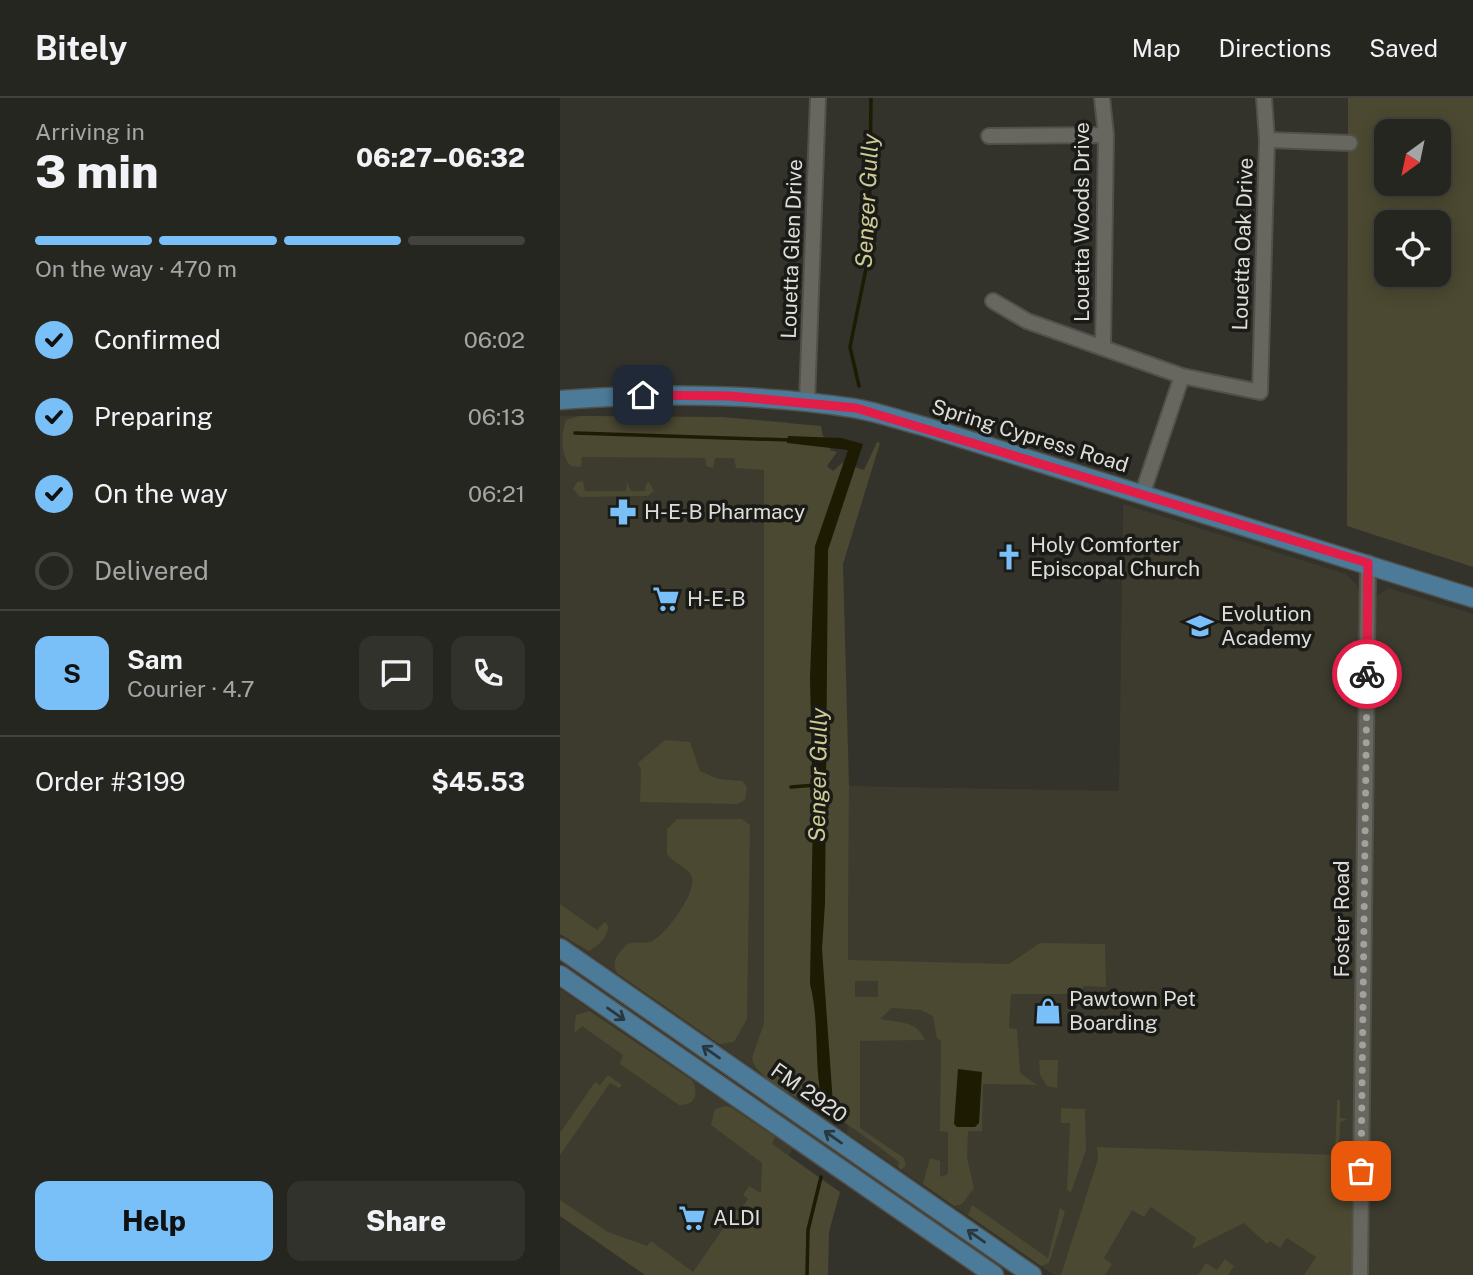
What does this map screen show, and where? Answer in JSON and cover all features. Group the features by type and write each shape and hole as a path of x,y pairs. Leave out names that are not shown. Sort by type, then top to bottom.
{"main road":[{"name":"Spring Cypress Road","path":"560,400 628,395 729,396 856,408 1368,563 1473,598"},
{"name":"FM 2920","path":"560,948 1032,1275"},
{"name":"FM 2920","path":"560,975 994,1275"}],"street":[{"name":"Louetta Glen Drive","path":"807,402 818,98"},
{"name":"Louetta Woods Drive","path":"1102,98 1106,135 1103,347"},
{"name":"Louetta Oak Drive","path":"1182,376 1260,392 1267,140 1264,98"},
{"path":"989,136 1106,135"},
{"path":"1267,140 1350,143"},
{"path":"993,300 1027,321 1182,376 1142,495"},
{"name":"Foster Road","path":"1360,1275 1368,563"}],"shaded area":[{"path":"1348,98 1473,98 1473,567 1347,526"},
{"path":"560,416 721,417 788,422 785,1090 560,934"},
{"path":"579,416 721,417 821,426 823,436 830,441 830,450 837,452 827,466 833,471 842,463 864,470 877,442 880,443 843,564 849,786 848,960 1009,964 1040,943 1105,944 1106,987 1083,986 1083,994 1011,994 1009,1028 1017,1029 1020,1073 1037,1085 983,1084 982,1131 968,1131 967,1158 974,1188 962,1204 954,1206 923,1184 930,1158 940,1161 940,1177 948,1174 948,1132 940,1131 941,1040 937,1039 933,1016 921,1010 892,1008 880,1019 912,1026 925,1040 860,1041 860,1128 904,1158 906,1165 901,1170 898,1167 899,1162 852,1128 765,1077 756,1068 752,1058 764,1023 764,470 736,468 734,458 715,458 713,468 706,466 705,458 582,457 581,467 571,466 567,462 562,444 566,420","holes":["855,981 878,981 878,997 855,997"]},
{"path":"583,481 585,491 626,491 627,482 631,491 645,491 649,482 654,491 648,496 580,497 573,489 577,482"},
{"path":"1123,504 1346,574 1356,584 1360,594 1355,1275 1054,1275 847,1133 849,786 1119,791"},
{"path":"1389,588 1473,614 1473,1275 1367,1275 1373,604 1378,595"},
{"path":"665,740 690,742 700,771 718,779 742,781 747,787 745,800 738,804 640,802 641,770 638,763"},
{"path":"677,819 742,819 750,825 747,1019 734,1042 719,1044 615,969 616,958 626,945 652,941 665,931 691,891 691,875 667,854 667,829"},
{"path":"560,904 597,930 605,922 608,926 607,933 596,946 589,951 560,934"},
{"path":"560,989 793,1149 703,1275 645,1275 560,1216"},
{"path":"589,1011 692,1080 695,1094 692,1101 679,1105 620,1064 623,1055 582,1026 574,1033 576,1015"},
{"path":"1039,1060 1058,1060 1057,1088 1047,1086 1040,1075"},
{"path":"608,1075 622,1085 619,1088 610,1083 560,1155 560,1133 595,1082 600,1085"},
{"path":"1337,1100 1340,1100 1340,1118 1348,1119 1340,1122 1339,1155 1347,1155 1356,1161 1355,1275 1304,1275 1316,1257 1287,1238 1280,1248 1270,1241 1267,1244 1244,1223 1192,1249 1196,1238 1151,1207 1144,1217 1132,1210 1104,1258 1112,1264 1105,1275 1061,1275 1098,1159 1097,1147 1335,1155"},
{"path":"731,1107 775,1137 772,1144 840,1192 829,1232 828,1275 645,1275 560,1216 560,1200 608,1232 647,1246 651,1241 693,1272 736,1210 740,1211 748,1199 743,1195 749,1186 761,1193 762,1163 711,1125 715,1109"},
{"path":"1061,1108 1085,1109 1086,1150 1071,1192 1067,1190 1070,1123 1061,1123"},
{"path":"972,1205 1048,1258 1060,1208 1065,1212 1049,1263 1041,1266 968,1215"},
{"path":"1225,1259 1234,1266 1228,1275 1198,1275 1206,1263 1217,1270"}],"water":[{"path":"788,436 841,438 863,444 828,550 825,903 822,949 834,1118 825,1113 821,1097 810,984 813,808 810,678 815,546 848,450 787,443"},
{"path":"958,1069 982,1072 979,1123 975,1127 957,1127 954,1124"}],"waterway":[{"name":"Senger Gully","path":"859,386 850,347 869,254 871,98"},
{"path":"575,433 790,440"},
{"path":"791,787 816,785"},
{"name":"Senger Gully","path":"807,1275 808,1230 821,1177"}],"way so far":[{"path":"1361,1171 1367,674"}],"place":[{"name":"H-E-B Pharmacy","path":"623,512"},
{"name":"Holy Comforter Episcopal Church","path":"1009,557"},
{"name":"H-E-B","path":"666,599"},
{"name":"Evolution Academy","path":"1200,626"},
{"name":"Pawtown Pet Boarding","path":"1048,1011"},
{"name":"ALDI","path":"692,1218"}],"route":[{"path":"643,395 729,396 856,408 1368,563 1367,674"}]}
